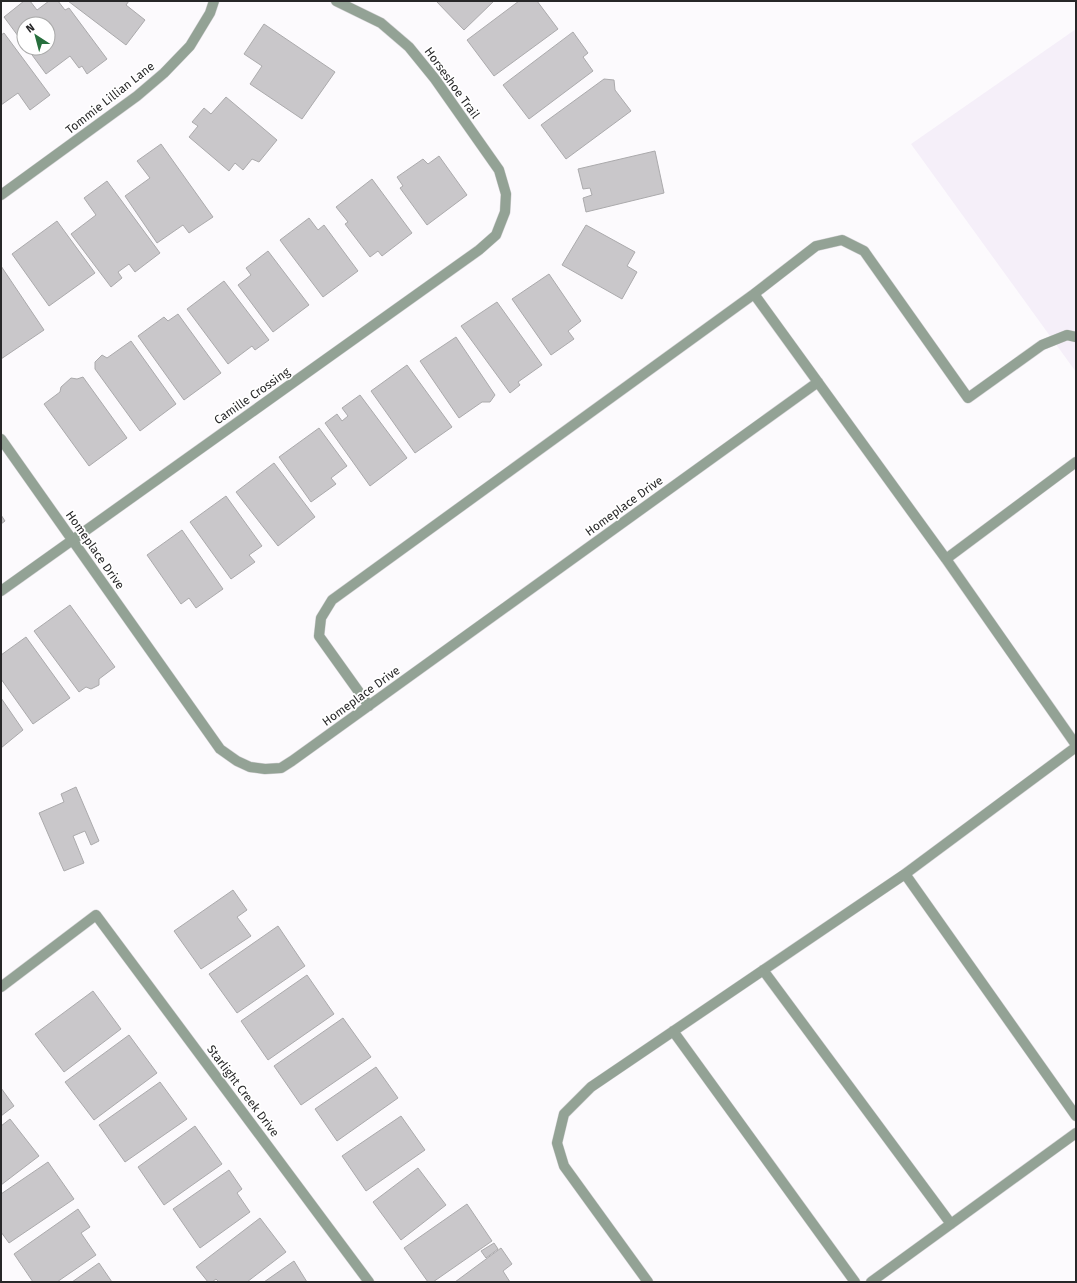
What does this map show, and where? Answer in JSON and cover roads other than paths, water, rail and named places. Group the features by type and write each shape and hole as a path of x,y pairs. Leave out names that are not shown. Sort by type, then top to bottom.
{"street":[{"name":"Tommie Lillian Lane","path":"1,195 137,96 164,73 190,46 210,13 214,1"},
{"name":"Horseshoe Trail","path":"336,1 380,23 410,47 499,170 506,194 505,212"},
{"name":"Camille Crossing","path":"1,591 480,250 496,235 505,212"},
{"path":"369,706 318,636 321,618 332,600 754,294 816,246 842,240 864,251 968,398 1042,345 1067,336 1076,337"},
{"path":"648,1282 564,1166 557,1143 564,1114 591,1087 905,874 1076,746 946,558 754,294"},
{"name":"Homeplace Drive","path":"1,439 220,749 250,767 265,769 281,768 818,382"},
{"path":"946,558 1076,462"},
{"path":"905,874 1076,1116"},
{"name":"Starlight Creek Drive","path":"1,987 96,915 369,1282"},
{"path":"762,970 951,1224"},
{"path":"673,1031 855,1282"},
{"path":"871,1282 1076,1133"}]}
